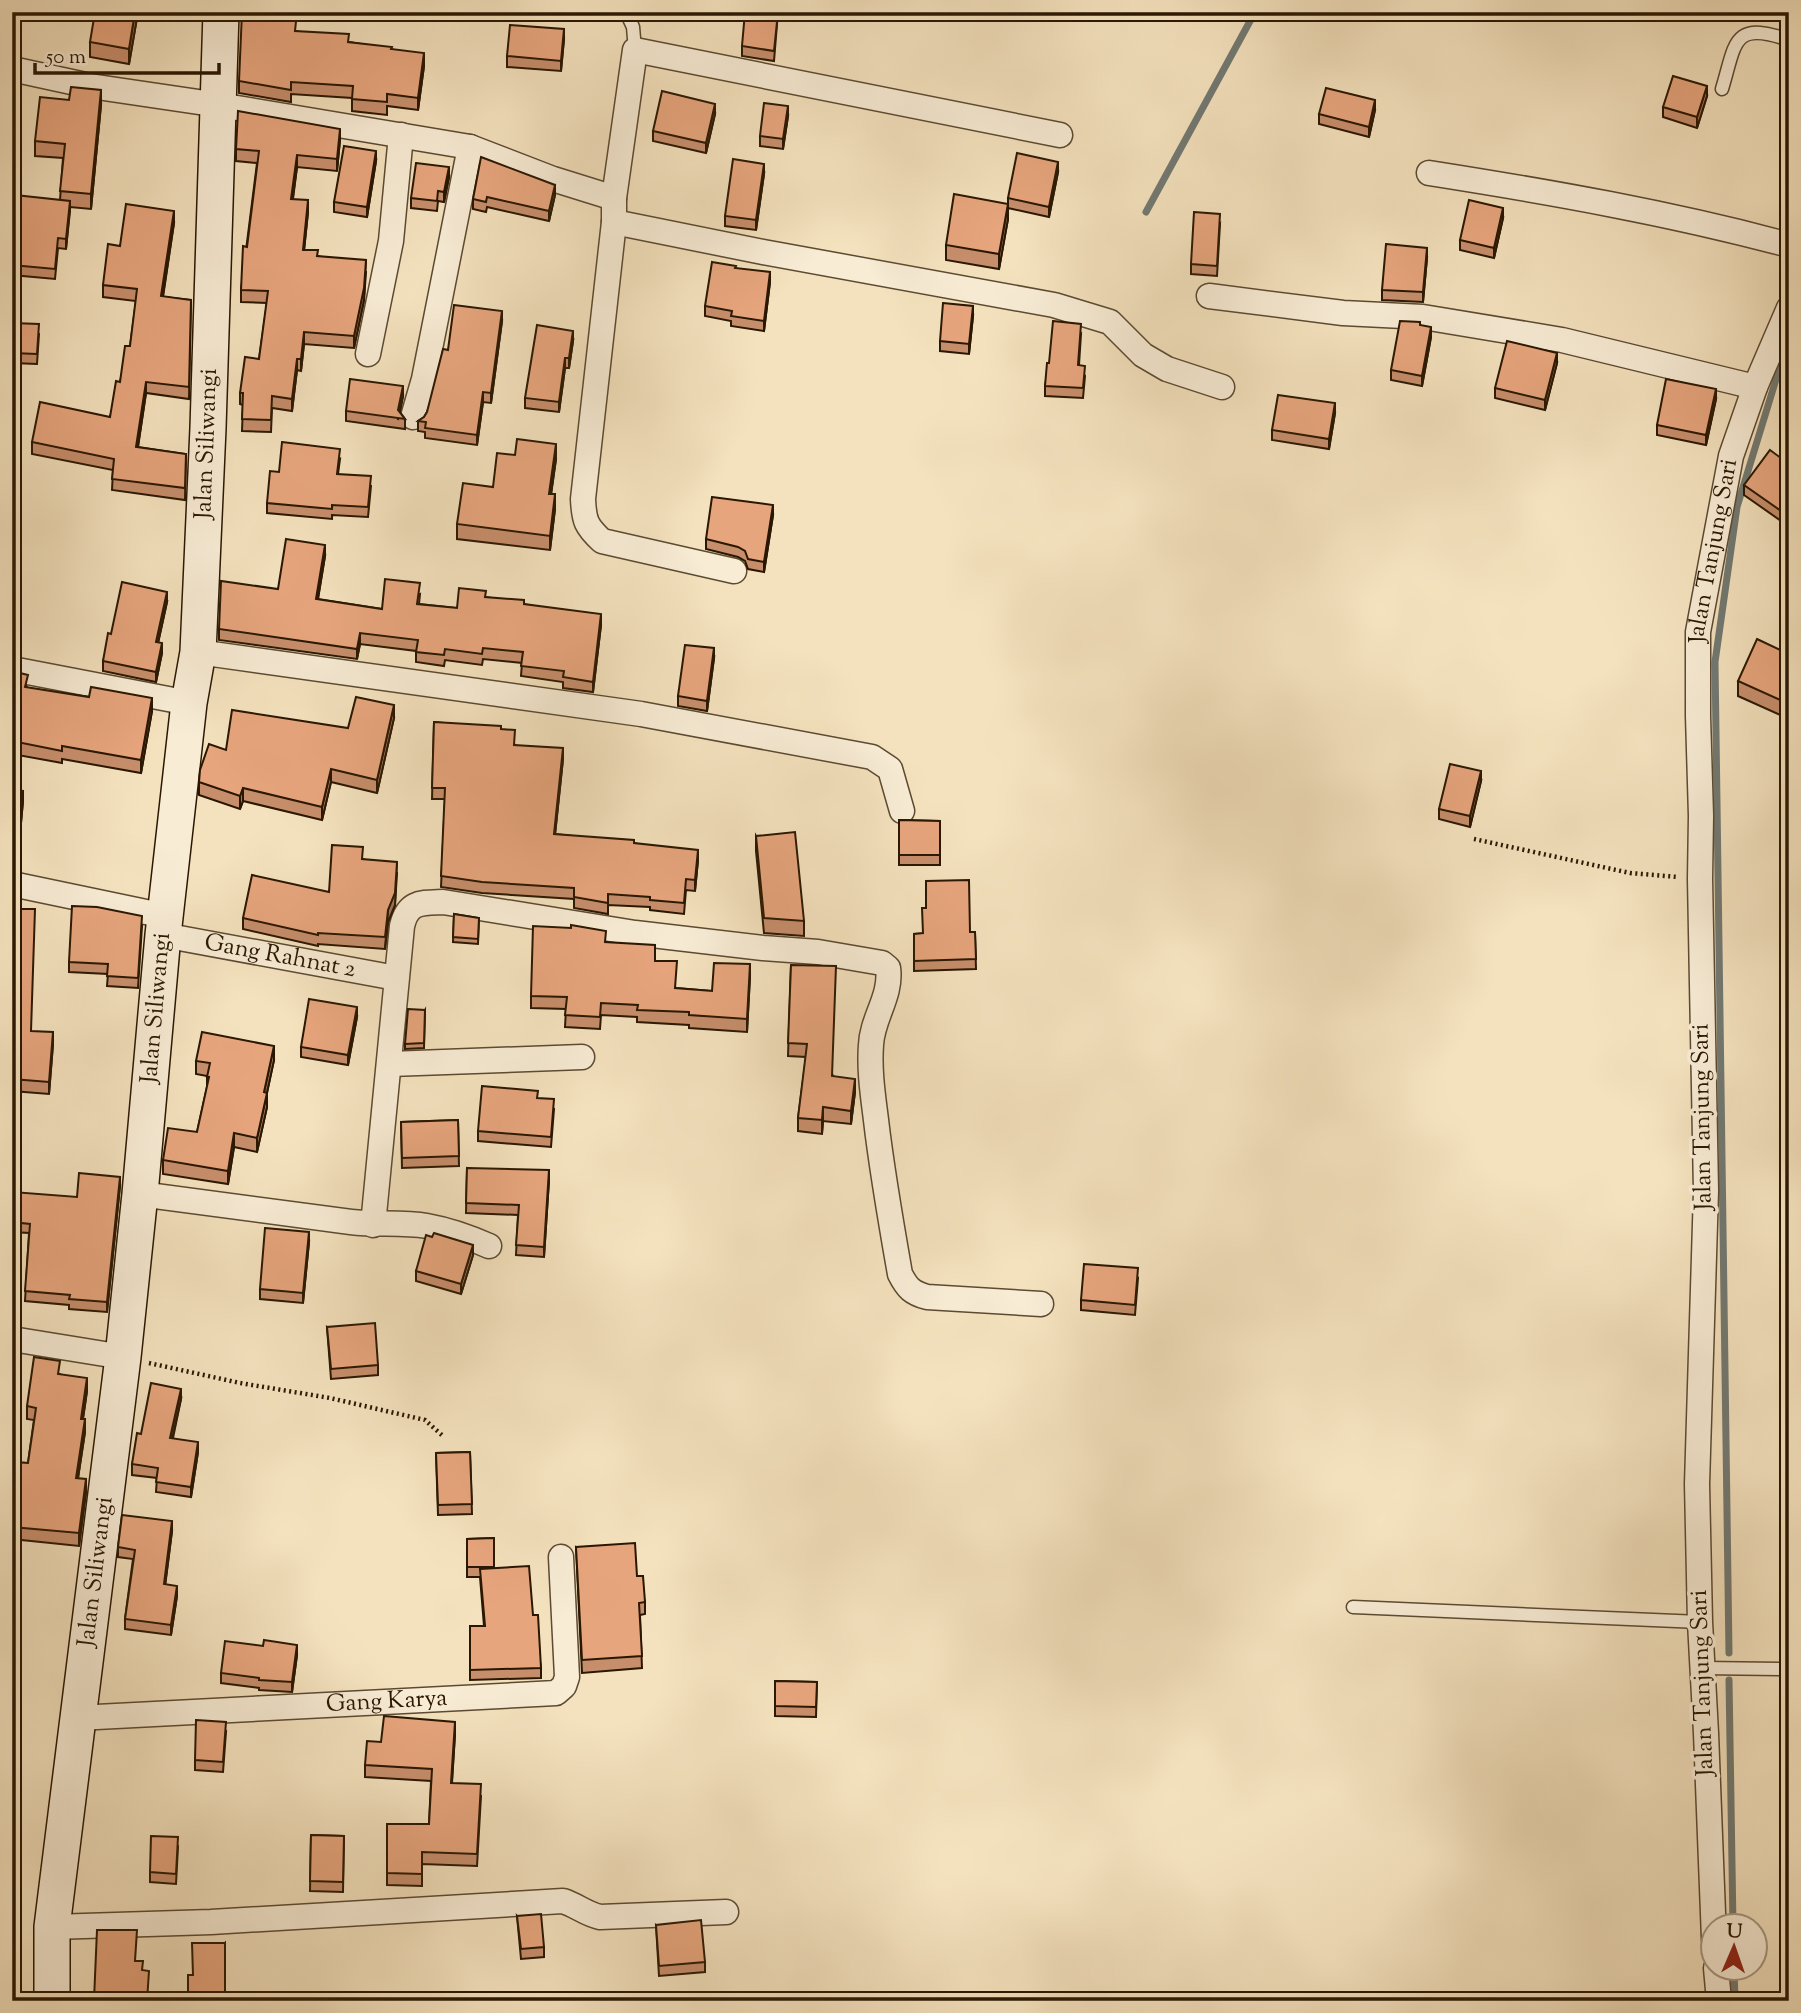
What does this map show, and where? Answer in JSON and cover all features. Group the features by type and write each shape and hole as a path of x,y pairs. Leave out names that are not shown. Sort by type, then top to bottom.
{"street":[{"name":"Jalan Siliwangi","path":"52,2001 52,1927 122,1357 140,1194 164,925 198,652 221,12"},
{"path":"734,571 602,541 590,530 584,518 583,499 614,210 635,50 1060,135"},
{"path":"12,69 90,86 470,148 554,179 614,210 763,253 1081,312 1110,322 1143,355 1167,369 1222,387"},
{"path":"368,354 391,241 401,135"},
{"path":"413,417 424,379 470,148"},
{"path":"1429,173 1560,194 1716,225 1789,245"},
{"path":"1209,296 1343,313 1423,317 1563,340 1755,387"},
{"name":"Jalan Tanjung Sari","path":"1712,1912 1697,1484 1706,1191 1698,632 1731,456 1755,387 1789,308"},
{"path":"198,652 641,714 872,757 890,769 902,811"},
{"path":"12,669 190,703"},
{"name":"Gang Rahnat 2","path":"12,884 164,925 396,978"},
{"path":"373,1225 396,978 405,914 414,906 443,902 635,933 818,952 881,963 888,968 890,978 888,993 874,1025 871,1080 881,1167 900,1274 906,1286 914,1293 927,1297 1041,1304"},
{"path":"390,1064 582,1057"},
{"path":"140,1194 373,1225 424,1226 461,1234 489,1246"},
{"path":"12,1339 122,1357"},
{"name":"Gang Karya","path":"76,1718 556,1693 564,1686 567,1677 561,1557"},
{"path":"52,1927 211,1922 563,1901 589,1915 600,1917 726,1912"},
{"path":"1717,1982 1719,2001"}],"lane":[{"path":"626,12 633,27 635,50"},
{"path":"1722,89 1736,41 1744,34 1755,33 1789,40"},
{"path":"1353,1607 1700,1622"},
{"path":"1702,1668 1789,1669"}],"path":[{"path":"1474,839 1630,873 1700,879"},
{"path":"122,1357 240,1383 330,1398 425,1420 444,1437"}],"building":[{"path":"12,12 20,12 16,31 12,30"},
{"path":"95,12 135,12 129,49 90,42"},
{"path":"242,12 297,12 295,31 349,34 348,42 424,53 418,98 387,94 387,102 352,99 353,86 291,82 291,90 239,81"},
{"path":"745,12 778,12 774,51 742,46"},
{"path":"510,25 564,29 561,61 507,56"},
{"path":"1673,76 1707,86 1697,117 1663,107"},
{"path":"71,87 101,90 91,194 60,191 65,144 35,141 40,97 69,100"},
{"path":"1326,88 1375,100 1369,127 1319,114"},
{"path":"662,91 715,104 706,143 653,131"},
{"path":"764,103 788,106 783,139 760,136"},
{"path":"238,111 340,129 337,159 297,155 291,199 308,200 303,250 318,250 317,256 366,260 364,288 354,336 304,332 301,359 297,359 292,399 272,396 271,420 242,419 243,393 240,393 245,357 259,359 268,291 241,290 243,246 247,247 259,151 236,149"},
{"path":"344,146 376,151 367,207 334,202"},
{"path":"1017,153 1058,162 1049,207 1008,198"},
{"path":"481,157 555,185 549,211 487,197 486,202 473,199"},
{"path":"733,159 764,164 756,220 725,216"},
{"path":"416,163 449,167 444,192 438,191 437,201 411,198"},
{"path":"954,194 1008,204 999,254 946,245"},
{"path":"15,195 70,201 66,239 58,238 55,269 12,265"},
{"path":"1469,200 1503,208 1494,248 1460,240"},
{"path":"126,204 174,211 161,296 191,300 189,387 146,382 136,447 186,454 185,488 112,479 114,459 32,442 40,402 110,417 116,381 120,382 125,346 130,346 137,289 103,285 108,244 120,246"},
{"path":"1194,212 1220,214 1217,266 1191,264"},
{"path":"1386,244 1427,248 1423,292 1382,290"},
{"path":"712,262 770,272 764,321 731,316 732,311 705,306"},
{"path":"943,303 973,306 969,344 940,341"},
{"path":"454,305 502,311 491,393 483,392 477,435 425,428 426,422 418,421 427,412 443,349 448,350"},
{"path":"1053,321 1081,324 1078,365 1085,366 1083,388 1045,386"},
{"path":"1400,321 1420,322 1420,325 1431,327 1422,376 1391,370"},
{"path":"12,323 39,324 37,354 12,353"},
{"path":"537,325 573,331 569,358 565,358 559,402 525,398"},
{"path":"1507,341 1557,353 1545,400 1495,388"},
{"path":"350,379 403,386 398,410 405,419 346,411"},
{"path":"1666,379 1716,389 1706,435 1657,425"},
{"path":"1278,395 1335,403 1329,439 1272,430"},
{"path":"517,439 556,444 549,494 555,494 550,536 457,524 463,483 493,487 497,453 515,455"},
{"path":"282,442 340,449 337,474 371,476 368,507 332,505 332,509 267,503 270,471 279,472"},
{"path":"1770,450 1789,464 1789,506 1784,513 1744,485"},
{"path":"712,497 773,505 764,562 748,559 745,551 738,547 706,539"},
{"path":"286,539 325,545 316,599 382,609 385,579 420,583 417,604 457,608 459,588 486,591 485,597 524,600 524,604 601,614 593,682 563,677 564,671 521,666 523,652 483,648 482,654 445,649 444,655 416,652 418,640 360,633 357,649 219,629 221,581 278,589"},
{"path":"12,551 21,552 14,614 12,614"},
{"path":"122,582 167,592 156,642 162,643 156,672 103,661"},
{"path":"1757,639 1789,654 1789,704 1738,681"},
{"path":"685,645 714,648 707,701 678,696"},
{"path":"12,671 28,675 25,687 89,697 91,687 152,698 141,760 62,746 62,751 12,741"},
{"path":"356,697 394,705 377,780 331,769 322,807 243,788 240,796 199,782 209,744 226,750 232,710 348,728"},
{"path":"434,722 501,726 501,729 515,730 514,745 563,748 554,834 634,840 634,843 698,850 695,880 686,879 684,903 608,894 608,903 574,897 574,888 482,882 441,876 445,788 432,788"},
{"path":"1450,764 1481,771 1470,816 1439,809"},
{"path":"12,790 23,791 19,835 12,835"},
{"path":"899,820 940,821 940,855 899,855"},
{"path":"795,832 804,921 764,918 756,836"},
{"path":"332,845 363,847 362,859 397,862 395,893 388,910 385,937 318,935 243,918 252,875 329,892"},
{"path":"969,880 970,932 975,932 976,959 914,961 914,934 923,933 922,908 926,908 926,881"},
{"path":"72,906 97,907 142,916 138,978 107,976 108,964 69,962"},
{"path":"12,909 35,909 31,1031 53,1032 49,1082 12,1079 15,977 12,977"},
{"path":"454,914 479,918 478,939 453,937"},
{"path":"571,925 606,931 605,942 655,945 655,961 677,961 675,988 712,991 714,963 750,964 747,1019 689,1015 689,1012 637,1010 638,1005 601,1003 600,1017 565,1015 567,997 531,996 533,926 571,928"},
{"path":"791,965 836,966 832,1076 855,1079 851,1111 823,1107 822,1120 798,1118 807,1044 788,1043"},
{"path":"309,999 357,1007 348,1055 301,1047"},
{"path":"408,1009 425,1010 424,1043 405,1044"},
{"path":"202,1032 274,1046 257,1138 234,1133 228,1171 163,1160 168,1128 197,1132 210,1063 196,1061"},
{"path":"482,1086 538,1091 537,1098 554,1099 551,1137 478,1131"},
{"path":"458,1120 459,1156 402,1158 401,1122"},
{"path":"467,1168 549,1170 544,1247 516,1245 519,1205 466,1203"},
{"path":"79,1173 120,1177 107,1302 25,1291 30,1224 12,1222 13,1192 77,1197"},
{"path":"265,1228 309,1232 303,1293 260,1289"},
{"path":"434,1233 473,1245 461,1284 416,1271 426,1235 432,1237"},
{"path":"1084,1264 1138,1268 1135,1305 1081,1300"},
{"path":"375,1323 378,1365 331,1369 327,1327"},
{"path":"34,1357 60,1361 58,1374 87,1378 81,1419 85,1419 76,1478 86,1479 79,1533 12,1527 12,1462 28,1463 36,1408 27,1406"},
{"path":"151,1383 181,1389 170,1438 198,1442 191,1487 156,1482 158,1468 132,1464 137,1433 141,1434"},
{"path":"470,1452 472,1504 438,1505 436,1453"},
{"path":"122,1515 172,1521 164,1584 177,1586 171,1625 125,1619 135,1550 118,1547"},
{"path":"494,1538 494,1567 467,1567 467,1539"},
{"path":"635,1543 637,1576 643,1576 645,1602 639,1603 642,1656 582,1660 576,1547"},
{"path":"529,1566 533,1615 538,1615 541,1668 470,1670 470,1626 485,1626 480,1569"},
{"path":"264,1640 297,1645 292,1682 259,1680 221,1673 225,1641 263,1646"},
{"path":"775,1681 817,1682 816,1707 775,1706"},
{"path":"384,1716 455,1722 451,1783 481,1784 477,1854 422,1852 422,1874 387,1873 387,1824 429,1824 432,1769 365,1765 367,1741 381,1742"},
{"path":"196,1720 226,1722 223,1762 195,1760"},
{"path":"12,1801 16,1801 14,1870 12,1870"},
{"path":"311,1835 344,1836 343,1882 310,1881"},
{"path":"151,1836 178,1837 176,1874 150,1872"},
{"path":"541,1914 544,1947 521,1949 517,1916"},
{"path":"701,1920 705,1962 659,1966 656,1925"},
{"path":"97,1930 137,1930 135,1961 143,1961 142,1970 149,1971 147,2001 94,2000"},
{"path":"192,1943 225,1943 225,1996 188,1997 188,1975 193,1975"}],"waterway":[{"path":"1146,212 1255,12"},
{"path":"1729,1653 1715,662 1737,507 1789,343"},
{"path":"1729,1680 1733,1912"},
{"path":"1734,1982 1735,2001"}]}
